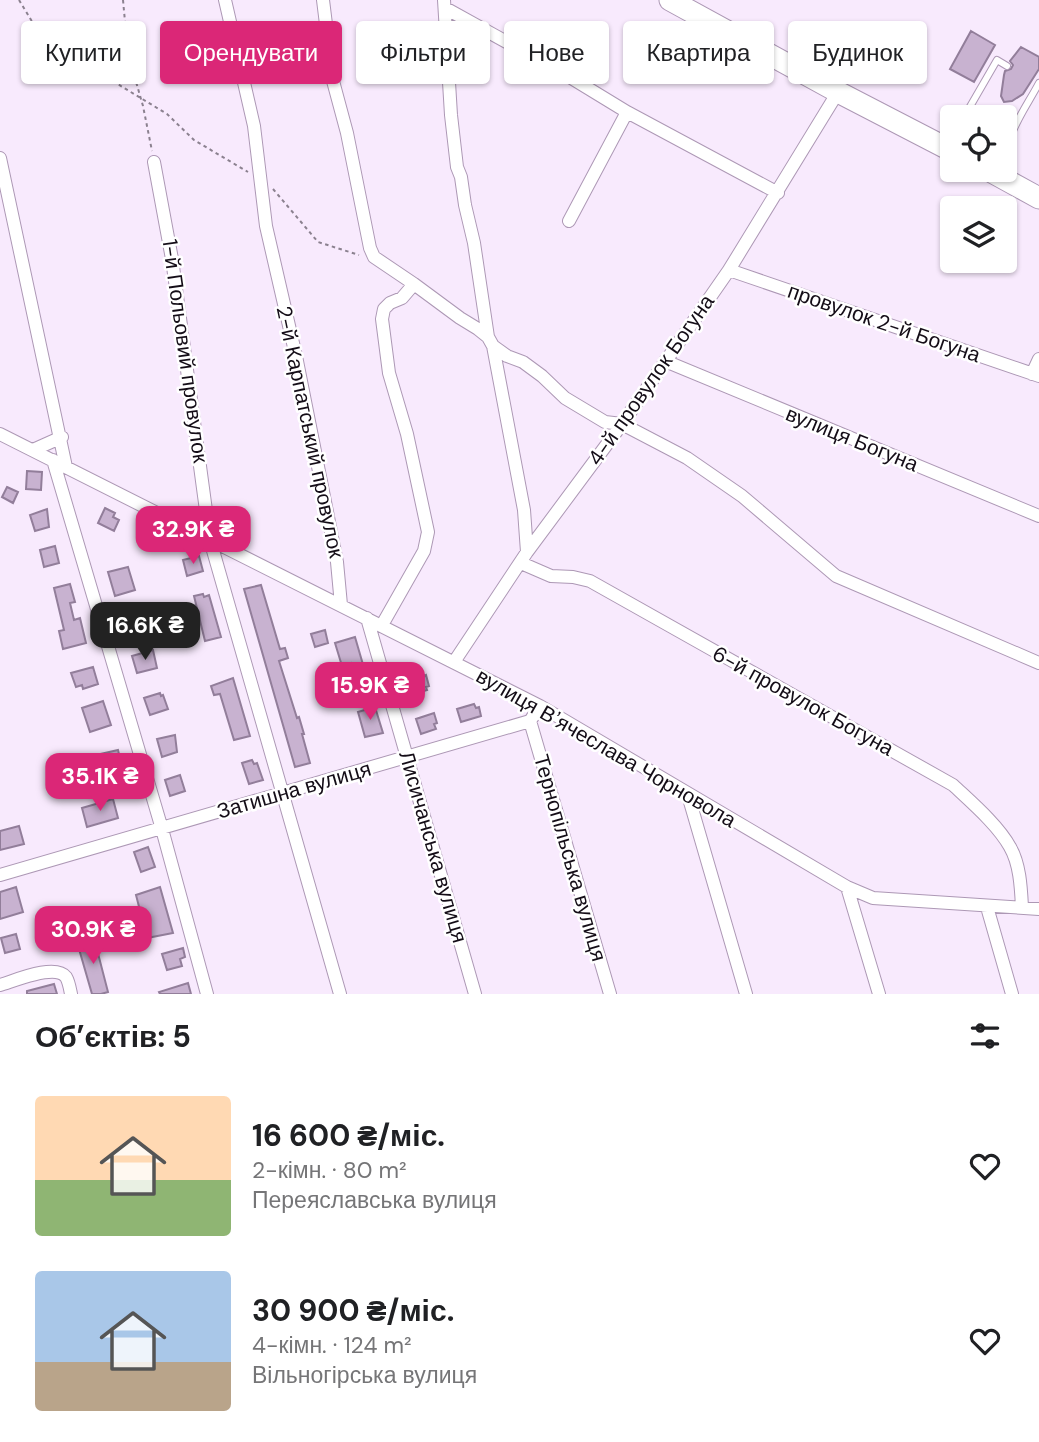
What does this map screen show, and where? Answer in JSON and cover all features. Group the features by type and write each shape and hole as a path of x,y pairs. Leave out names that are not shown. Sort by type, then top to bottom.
{"main road":[{"path":"670,0 838,92 940,142"},
{"path":"1011,182 1039,198"}],"street":[{"name":"2-й Карпатський провулок","path":"225,0 254,126 266,226 296,356 337,562 341,605"},
{"path":"323,0 333,81 374,257 490,342 523,362 565,398 606,422 622,424 687,458 742,496 836,576 1039,663"},
{"path":"444,4 627,112 778,192"},
{"path":"444,4 457,167 474,243 490,342 524,510 524,557"},
{"name":"4-й провулок Богуна","path":"454,662 524,557 622,424 729,270 838,92"},
{"path":"569,221 627,112"},
{"path":"0,158 66,467"},
{"name":"1-й Польовий провулок","path":"154,162 172,259 210,540 340,994"},
{"name":"провулок 2-й Богуна","path":"729,270 1036,375"},
{"path":"382,625 428,541 407,434 389,373 382,319 384,309 402,298 414,284"},
{"path":"1036,375 1039,359"},
{"name":"вулиця Богуна","path":"665,361 1039,516"},
{"name":"вулиця Вʼячеслава Чорновола","path":"0,435 540,706 847,887 873,898 987,908 1039,909"},
{"path":"33,450 61,437"},
{"path":"53,460 162,830 207,994"},
{"name":"6-й провулок Богуна","path":"524,557 551,576 590,581 953,785 1010,847 1020,882 1022,907"},
{"name":"Лисичанська вулиця","path":"367,618 475,994"},
{"path":"530,721 540,706"},
{"name":"Затишна вулиця","path":"0,875 530,721"},
{"name":"Тернопільська вулиця","path":"530,721 610,994"},
{"path":"688,795 746,994"},
{"path":"847,887 879,994"},
{"path":"987,908 1012,994"},
{"path":"0,985 46,971 58,972 66,978 71,994"}],"lane":[{"path":"971,105 997,60 1007,66"},
{"path":"1015,184 1005,164 1007,145 1037,82"}],"path":[{"path":"19,0 33,23 48,38 175,121 194,140 261,178 281,196 318,242 350,254 374,257"},
{"path":"123,0 128,54 141,99 154,162"}],"building":[{"path":"971,31 995,45 974,82 950,69"},
{"path":"1021,47 1039,57 1039,69 1023,94 1012,101 1004,102 1001,96 1005,71 1011,69 1013,65 1010,61"},
{"path":"27,471 42,472 41,490 26,489"},
{"path":"7,487 18,492 13,503 2,497"},
{"path":"105,508 115,513 113,517 119,520 114,531 98,523"},
{"path":"47,509 49,527 35,531 30,515"},
{"path":"55,546 59,563 44,567 40,550"},
{"path":"199,556 203,571 187,576 183,560"},
{"path":"128,567 135,590 115,596 108,572"},
{"path":"70,584 75,602 70,603 74,620 80,618 86,643 63,649 59,631 64,630 54,588"},
{"path":"261,585 280,649 285,648 288,658 279,661 297,718 299,717 310,763 295,767 244,589"},
{"path":"203,594 204,597 209,595 221,637 205,641 194,596"},
{"path":"140,609 145,625 141,627 143,632 127,637 120,615"},
{"path":"325,630 328,643 315,647 311,634"},
{"path":"355,637 371,685 358,689 351,663 342,666 335,643"},
{"path":"153,650 157,668 137,673 132,656"},
{"path":"93,667 98,684 83,689 82,685 76,687 71,673"},
{"path":"422,671 429,686 426,687 427,690 409,695 404,676"},
{"path":"233,678 250,736 234,740 220,694 214,695 211,686"},
{"path":"160,693 168,709 150,715 144,698"},
{"path":"103,701 111,725 90,732 82,708"},
{"path":"474,704 476,708 479,707 481,716 461,722 457,709"},
{"path":"375,707 383,733 365,737 358,712"},
{"path":"434,713 436,729 421,734 416,719"},
{"path":"175,735 177,752 162,757 157,739"},
{"path":"118,750 122,767 101,773 96,755"},
{"path":"252,760 254,764 257,763 263,780 249,784 242,763"},
{"path":"180,775 185,791 170,796 165,780"},
{"path":"113,799 118,818 87,827 82,808"},
{"path":"19,826 24,844 0,850 0,831"},
{"path":"148,847 155,867 141,872 134,852"},
{"path":"16,887 23,912 0,919 0,892"},
{"path":"160,887 173,933 147,938 136,895"},
{"path":"72,921 76,936 58,941 53,926"},
{"path":"16,934 20,949 5,953 1,938"},
{"path":"94,938 108,992 101,994 92,994 77,942"},
{"path":"183,948 185,957 180,959 182,966 167,970 162,954"},
{"path":"188,983 191,994 159,992"},
{"path":"54,984 57,994 27,994 27,991"}]}
